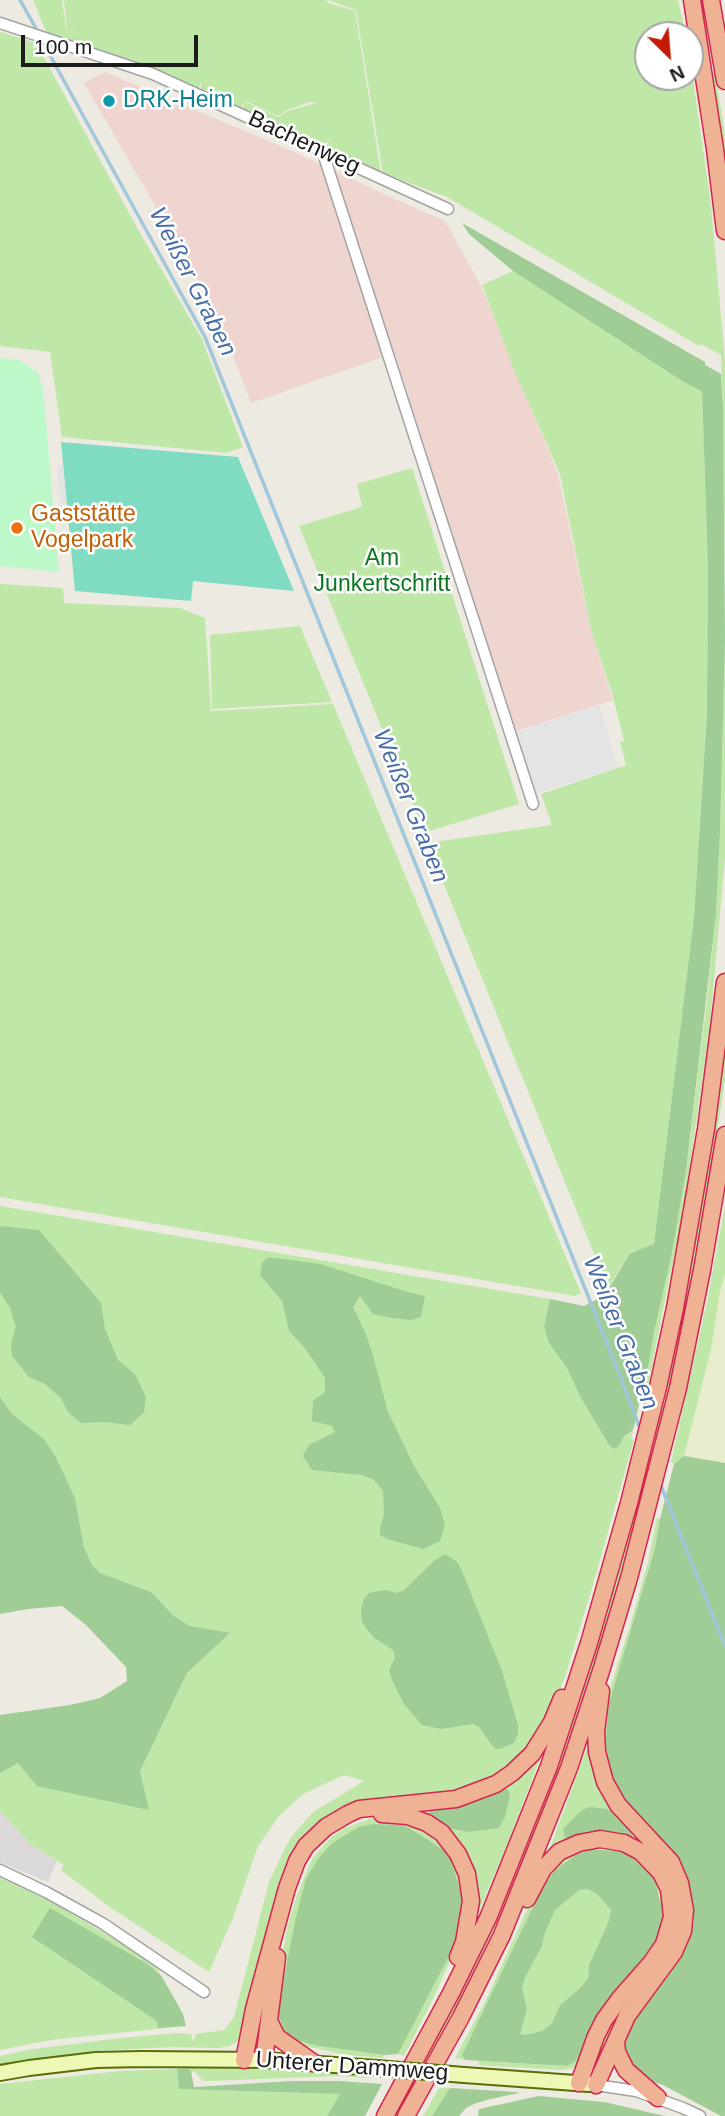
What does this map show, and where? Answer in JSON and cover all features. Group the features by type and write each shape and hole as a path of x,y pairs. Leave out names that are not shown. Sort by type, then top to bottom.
{"highway":[{"path":"692,0 725,232"},
{"path":"711,0 725,81"},
{"path":"385,2116 488,1918 559,1736 613,1564 649,1425 675,1308 696,1192 725,982"},
{"path":"406,2116 461,2017 502,1935 569,1768 601,1671 626,1591 690,1333 725,1135"},
{"path":"243,2060 287,1888 306,1846 326,1827 359,1809 456,1799 503,1780 526,1761 543,1739 573,1665 589,1643"},
{"path":"588,2084 616,2041 635,2003 674,1952 683,1931 685,1910 680,1883 670,1862 618,1805 605,1782 597,1752 596,1732 601,1671"},
{"path":"264,2060 276,1961 295,1890 309,1856 328,1834 363,1816 394,1814 418,1819 442,1833 458,1854 470,1887 470,1910 464,1942 437,2003 432,2028"},
{"path":"502,1935 518,1917 543,1869 559,1853 579,1843 600,1839 624,1843 641,1852 661,1873 669,1889 672,1909 667,1935 651,1963 604,2020 588,2084"},
{"path":"269,2021 277,2037 314,2063"},
{"path":"616,2041 617,2052 626,2070 657,2098"}],"main road":[{"name":"Unterer Dammweg","path":"0,2073 96,2060 264,2060 588,2084"}],"street":[{"name":"Bachenweg","path":"0,23 153,74 448,209"},
{"path":"323,152 533,804"},
{"path":"0,1870 102,1923 204,1992"},
{"name":"Unterer Dammweg","path":"588,2084 636,2091 700,2116"}],"shaded area":[{"path":"105,72 297,153 445,221 480,284 558,474 592,634 613,700 514,732 395,353 251,403 217,313 84,83"},
{"path":"63,464 66,504 60,504 57,465"},
{"path":"599,705 618,767 535,794 516,732"},
{"path":"0,1811 30,1844 57,1861 48,1882 0,1862"}],"green space":[{"path":"33,0 62,0 66,28 95,40 67,28 64,0 327,0 328,3 355,11 381,173 324,147 335,136 322,146 241,109 246,102 278,117 288,111 317,103 310,102 287,110 278,116 246,101 240,108 201,90 201,81 199,89 47,34"},
{"path":"328,0 678,0 683,21 634,21 634,91 695,91 711,205 725,361 725,585 721,355 701,344 699,346 447,197 383,173 356,10"},
{"path":"0,32 36,43 140,233 202,339 243,447 227,453 62,437 50,352 0,346"},
{"path":"715,72 725,135 725,171 712,74"},
{"path":"462,223 705,362 705,365 721,374 725,641 716,914 686,1171 671,1257 633,1430 613,1449 580,1396 567,1368 549,1343 544,1327 550,1299 584,1306 605,1295 630,1253 654,1244 694,917 707,712 708,568 702,391 682,381 513,271 469,234"},
{"path":"513,271 682,381 702,390 708,568 707,712 694,917 654,1245 630,1252 608,1288 427,843 552,825 541,794 626,765 620,742 624,741 612,693 592,634 560,474 514,370 482,285"},
{"path":"0,358 20,360 38,373 43,388 59,572 0,566"},
{"path":"61,442 238,457 294,591 193,581 191,601 75,591"},
{"name":"Am Junkertschritt","path":"412,468 519,804 429,831 423,829 299,526 362,507 357,484"},
{"path":"0,584 63,588 64,603 180,608 205,618 211,711 333,704 581,1293 575,1296 0,1197"},
{"path":"300,626 332,702 212,709 210,635"},
{"path":"725,642 725,858 710,1023 685,1200 648,1385 643,1386 686,1171 708,991 716,914 720,833"},
{"path":"725,1042 725,1079 711,1173 684,1324 657,1441 654,1434 689,1275 708,1167"},
{"path":"725,1205 725,1274 711,1349 684,1456 674,1464 671,1462 707,1302"},
{"path":"0,1206 550,1299 544,1327 549,1343 567,1368 609,1445 613,1449 633,1430 631,1439 634,1440 592,1588 565,1677 548,1721 516,1763 471,1790 379,1802 313,1833 243,2032 237,2042 229,2046 96,2051 0,2066 0,2056 27,2050 178,2033 191,2034 193,2042 196,2034 224,2030 234,2017 269,1882 285,1848 313,1812 364,1781 344,1775 303,1794 279,1816 258,1846 233,1918 209,1972 111,1908 61,1870 64,1865 30,1844 0,1811 0,1773 18,1763 149,1810 140,1771 187,1673 229,1634 190,1626 174,1616 151,1592 100,1573 92,1565 84,1547 75,1498 56,1457 44,1439 12,1414 0,1397"},
{"path":"0,1226 39,1230 101,1303 105,1329 118,1360 135,1374 146,1397 144,1412 130,1425 81,1423 68,1412 61,1398 45,1384 29,1377 12,1356 11,1344 16,1327 10,1308 0,1292"},
{"path":"268,1257 321,1264 425,1296 421,1317 411,1320 373,1314 360,1296 353,1307 372,1352 388,1412 414,1466 440,1508 445,1525 440,1541 423,1549 380,1535 384,1514 383,1491 373,1479 362,1475 312,1470 303,1456 309,1445 335,1432 332,1426 312,1421 313,1401 325,1392 325,1378 305,1348 289,1331 282,1301 260,1275 262,1263"},
{"path":"725,1274 725,1463 684,1456 711,1349"},
{"path":"0,1397 12,1414 44,1439 56,1457 75,1498 84,1547 92,1565 100,1573 151,1592 174,1616 190,1626 230,1633 187,1673 140,1771 149,1810 37,1786 18,1763 0,1773 0,1715 100,1698 127,1681 126,1667 85,1624 62,1606 0,1614"},
{"path":"684,1456 725,1463 725,2116 663,2085 639,2077 626,2052 624,2045 634,2020 667,1978 685,1949 694,1923 694,1912 689,1885 677,1858 620,1794 611,1777 605,1746 609,1703 655,1548 674,1464"},
{"path":"647,1462 651,1468 604,1638 571,1738 527,1856 463,1996 416,2086 398,2116 394,2116 449,2015 482,1947 548,1790 618,1573"},
{"path":"657,1518 660,1519 655,1548 609,1703 605,1746 611,1777 620,1794 672,1851 686,1875 692,1897 694,1923 679,1961 626,2038 624,2045 623,2033 688,1925 617,1795 602,1751 605,1704 648,1562"},
{"path":"445,1554 457,1562 462,1571 502,1671 518,1725 514,1743 500,1749 496,1749 479,1727 473,1724 441,1729 422,1725 404,1704 392,1680 389,1670 395,1657 393,1650 373,1637 362,1622 361,1610 369,1593 403,1591 435,1560"},
{"path":"590,1744 596,1771 607,1797 616,1811 667,1866 676,1886 680,1905 678,1929 666,1956 627,2004 603,2058 594,2067 609,2023 664,1953 674,1930 676,1917 674,1887 669,1876 660,1862 643,1845 625,1837 597,1833 583,1835 552,1852 549,1851"},
{"path":"543,1751 509,1840 476,1914 442,1827 468,1832 503,1788"},
{"path":"503,1788 508,1790 510,1796 499,1828 468,1832 442,1827 428,1818 429,1807"},
{"path":"590,1807 607,1809 613,1813 628,1827 631,1837 587,1831 565,1838 563,1829 582,1810"},
{"path":"372,1818 388,1818 423,1826 449,1849 466,1887 458,1943 433,1999 404,2056 398,2054 456,1943 449,1854 404,1825 373,1824 295,1921 277,2013 319,2046 384,2055 383,2058 347,2055 301,2045 277,2028 275,1994 288,1925 312,1859 331,1837 345,1828"},
{"path":"373,1824 404,1825 449,1854 462,1897 456,1943 398,2054 384,2055 296,2040 286,2033 277,2013 306,1879 332,1843 359,1827"},
{"path":"597,1843 627,1849 655,1872 666,1899 664,1930 579,2064 574,2068 562,2070 478,2065 479,2061 567,2066 582,2052 594,2021 612,1994 650,1952 663,1919 660,1895 609,1849 592,1849 576,1855 555,1870 542,1888 462,2055 465,2060 455,2058 486,2000 540,1881 560,1858"},
{"path":"592,1849 624,1852 644,1867 655,1880 663,1919 650,1952 612,1994 594,2021 582,2052 574,2062 567,2066 465,2060 462,2055 542,1888 555,1870 576,1855","holes":["588,1889 598,1895 611,1910 589,1965 588,1978 560,2005 552,2023 542,2031 520,2034 527,2009 522,1988 555,1910 579,1890"]},
{"path":"0,1878 42,1896 154,1963 179,2007 184,2026 51,2040 0,2050"},
{"path":"588,1889 611,1909 608,1923 589,1965 588,1977 579,1989 560,2005 552,2023 542,2031 520,2034 527,2009 522,1989 555,1910 578,1890"},
{"path":"50,1908 149,1965 162,1977 183,2014 186,2026 158,2028 157,2021 32,1937"},
{"path":"624,2046 630,2061 626,2064"},
{"path":"177,2067 279,2070 371,2078 337,2076 203,2081 191,2071 179,2089 341,2094 327,2116 0,2116 0,2084"},
{"path":"177,2069 191,2071 194,2087 292,2081 382,2084 365,2116 327,2116 340,2094 179,2089"},
{"path":"439,2088 450,2088 432,2116 423,2116"},
{"path":"450,2088 519,2093 474,2104 459,2116 432,2116"},
{"path":"539,2096 604,2102 665,2116 478,2116 479,2109"}],"waterway":[{"name":"Weißer Graben","path":"20,0 38,32"},
{"name":"Weißer Graben","path":"41,39 205,337 641,1431"},
{"name":"Weißer Graben","path":"659,1481 725,1646"}],"place":[{"name":"DRK-Heim","path":"109,101"},
{"name":"Gaststätte Vogelpark","path":"17,528"}]}
